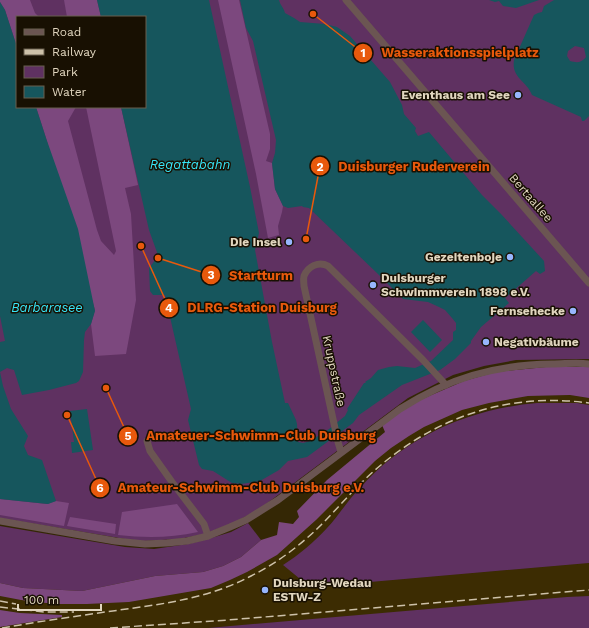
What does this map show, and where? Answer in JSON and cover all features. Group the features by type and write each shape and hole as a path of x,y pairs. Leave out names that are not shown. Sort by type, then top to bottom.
{"street":[{"name":"Bertaallee","path":"346,0 589,283"},
{"name":"Kruppstraße","path":"341,452 304,286 304,276 309,268 319,264 328,266 437,374 446,385"},
{"path":"0,521 125,543 166,543 187,541 208,536 255,515 278,500 400,409 418,398 446,385 484,372 524,365 589,364"},
{"path":"147,441 150,451 204,524 208,536"}],"shaded area":[{"path":"0,0 30,0 35,13 38,16 16,16 16,44 5,10"},
{"path":"64,0 97,0 101,16 67,16"},
{"path":"218,0 239,0 270,134 270,149 266,161 272,163 275,189 283,206 278,226 279,235 268,238 256,174"},
{"path":"36,108 75,108 68,121 97,230 101,241 114,255 116,251 86,108 121,108 138,185 125,188 131,214 136,300 126,354 95,356 91,324 95,310"},
{"path":"546,367 589,367 589,398 570,395 528,396 489,403 462,410 424,427 391,448 375,461 316,520 277,555 247,572 211,588 129,602 87,604 55,604 0,596 0,583 23,588 82,591 155,576 203,572 223,566 241,557 261,540 277,535 279,522 293,524 299,517 297,511 327,480 385,432 382,425 401,411 420,400 464,381 496,372"},
{"path":"570,395 589,398 589,405 577,403 537,403 502,407 464,418 412,443 380,468 360,487 327,528 309,546 283,565 315,587 589,563 589,596 208,628 0,628 62,617 62,615 20,613 0,610 0,596 55,604 87,604 129,602 211,588 247,572 277,555 316,520 375,461 391,448 424,427 462,410 489,403 528,396"},
{"path":"0,499 47,504 56,501 69,503 64,526 0,515"},
{"path":"177,504 198,532 158,537 118,535 122,512"},
{"path":"70,517 116,524 115,534 67,526"},
{"path":"0,610 20,613 62,615 62,617 0,627"}],"green space":[{"path":"0,0 589,0 589,359 516,360 484,366 453,375 408,398 258,510 235,522 205,534 179,539 143,541 0,518"},
{"path":"537,403 577,403 589,405 589,563 315,587 305,583 283,565 301,553 322,533 378,470 418,440 440,428 463,419 512,406"},
{"path":"248,523 261,540 241,557 223,566 203,572 155,576 82,591 23,588 0,583 0,526 125,547 154,549 188,544 208,539 231,532"},
{"path":"589,596 589,628 208,628 567,597"}],"water":[{"name":"Regattabahn","path":"97,0 209,0 259,233 255,250 272,342 285,403 288,403 296,420 298,442 303,443 310,441 329,429 345,416 348,410 347,409 364,383 366,383 365,382 378,370 397,366 415,368 431,361 453,340 453,332 456,330 456,323 445,310 428,302 403,299 309,208 302,206 288,208 283,206 275,189 272,163 275,153 276,140 253,41 246,28 240,0 279,0 285,13 300,22 325,24 337,27 350,36 390,82 402,105 404,114 416,128 415,131 418,136 429,132 482,195 544,261 545,271 540,274 536,271 505,298 509,303 481,327 471,343 455,359 440,370 402,385 359,415 353,423 307,457 288,461 279,470 260,481 241,484 232,483 213,471 202,469 199,465 188,420 191,409 165,295 153,295 150,291 149,268 156,259 159,258 149,230 121,108 146,108 146,16 101,16"},
{"path":"489,0 539,0 516,8 503,6 499,1 495,2"},
{"path":"554,0 589,0 589,116 584,121 582,121 581,117 532,95 530,90 515,71 514,60 534,15 542,12 544,6","holes":["575,46 584,48 586,57 584,59 579,62 570,61 567,56 568,51"]},
{"name":"Barbarasee","path":"0,2 5,10 16,44 16,108 36,108 78,229 95,311 91,324 85,332 83,372 79,381 49,390 22,395 14,370 7,368 0,372 0,342 5,341 0,316"},
{"path":"423,320 442,340 430,352 411,332"},
{"path":"0,372 11,409 28,436 24,446 28,455 42,460 56,501 48,504 0,499"},
{"path":"87,409 93,450 72,453 71,442 74,442 70,411"}],"railway":[{"path":"2,628 143,607 216,591 251,576 297,546 314,532 360,484 384,462 437,428 465,416 494,407 525,402 556,400 589,403"},
{"path":"110,628 228,620 589,590"},
{"path":"0,601 16,604"},
{"path":"0,607 44,612 74,612"}],"place":[{"name":"Wasseraktionsspielplatz","path":"313,14"},
{"name":"Eventhaus am See","path":"518,95"},
{"name":"Duisburger Ruderverein","path":"306,239"},
{"name":"Die Insel","path":"289,242"},
{"name":"DLRG-Station Duisburg","path":"141,246"},
{"name":"Gezeitenboje","path":"510,257"},
{"name":"Startturm","path":"158,258"},
{"name":"Duisburger Schwimmverein 1898 e.V.","path":"373,285"},
{"name":"Fernsehecke","path":"573,311"},
{"name":"Negativbäume","path":"486,342"},
{"name":"Amateuer-Schwimm-Club Duisburg","path":"106,388"},
{"name":"Amateur-Schwimm-Club Duisburg e.V.","path":"67,415"},
{"name":"Duisburg-Wedau ESTW-Z","path":"265,590"}]}
